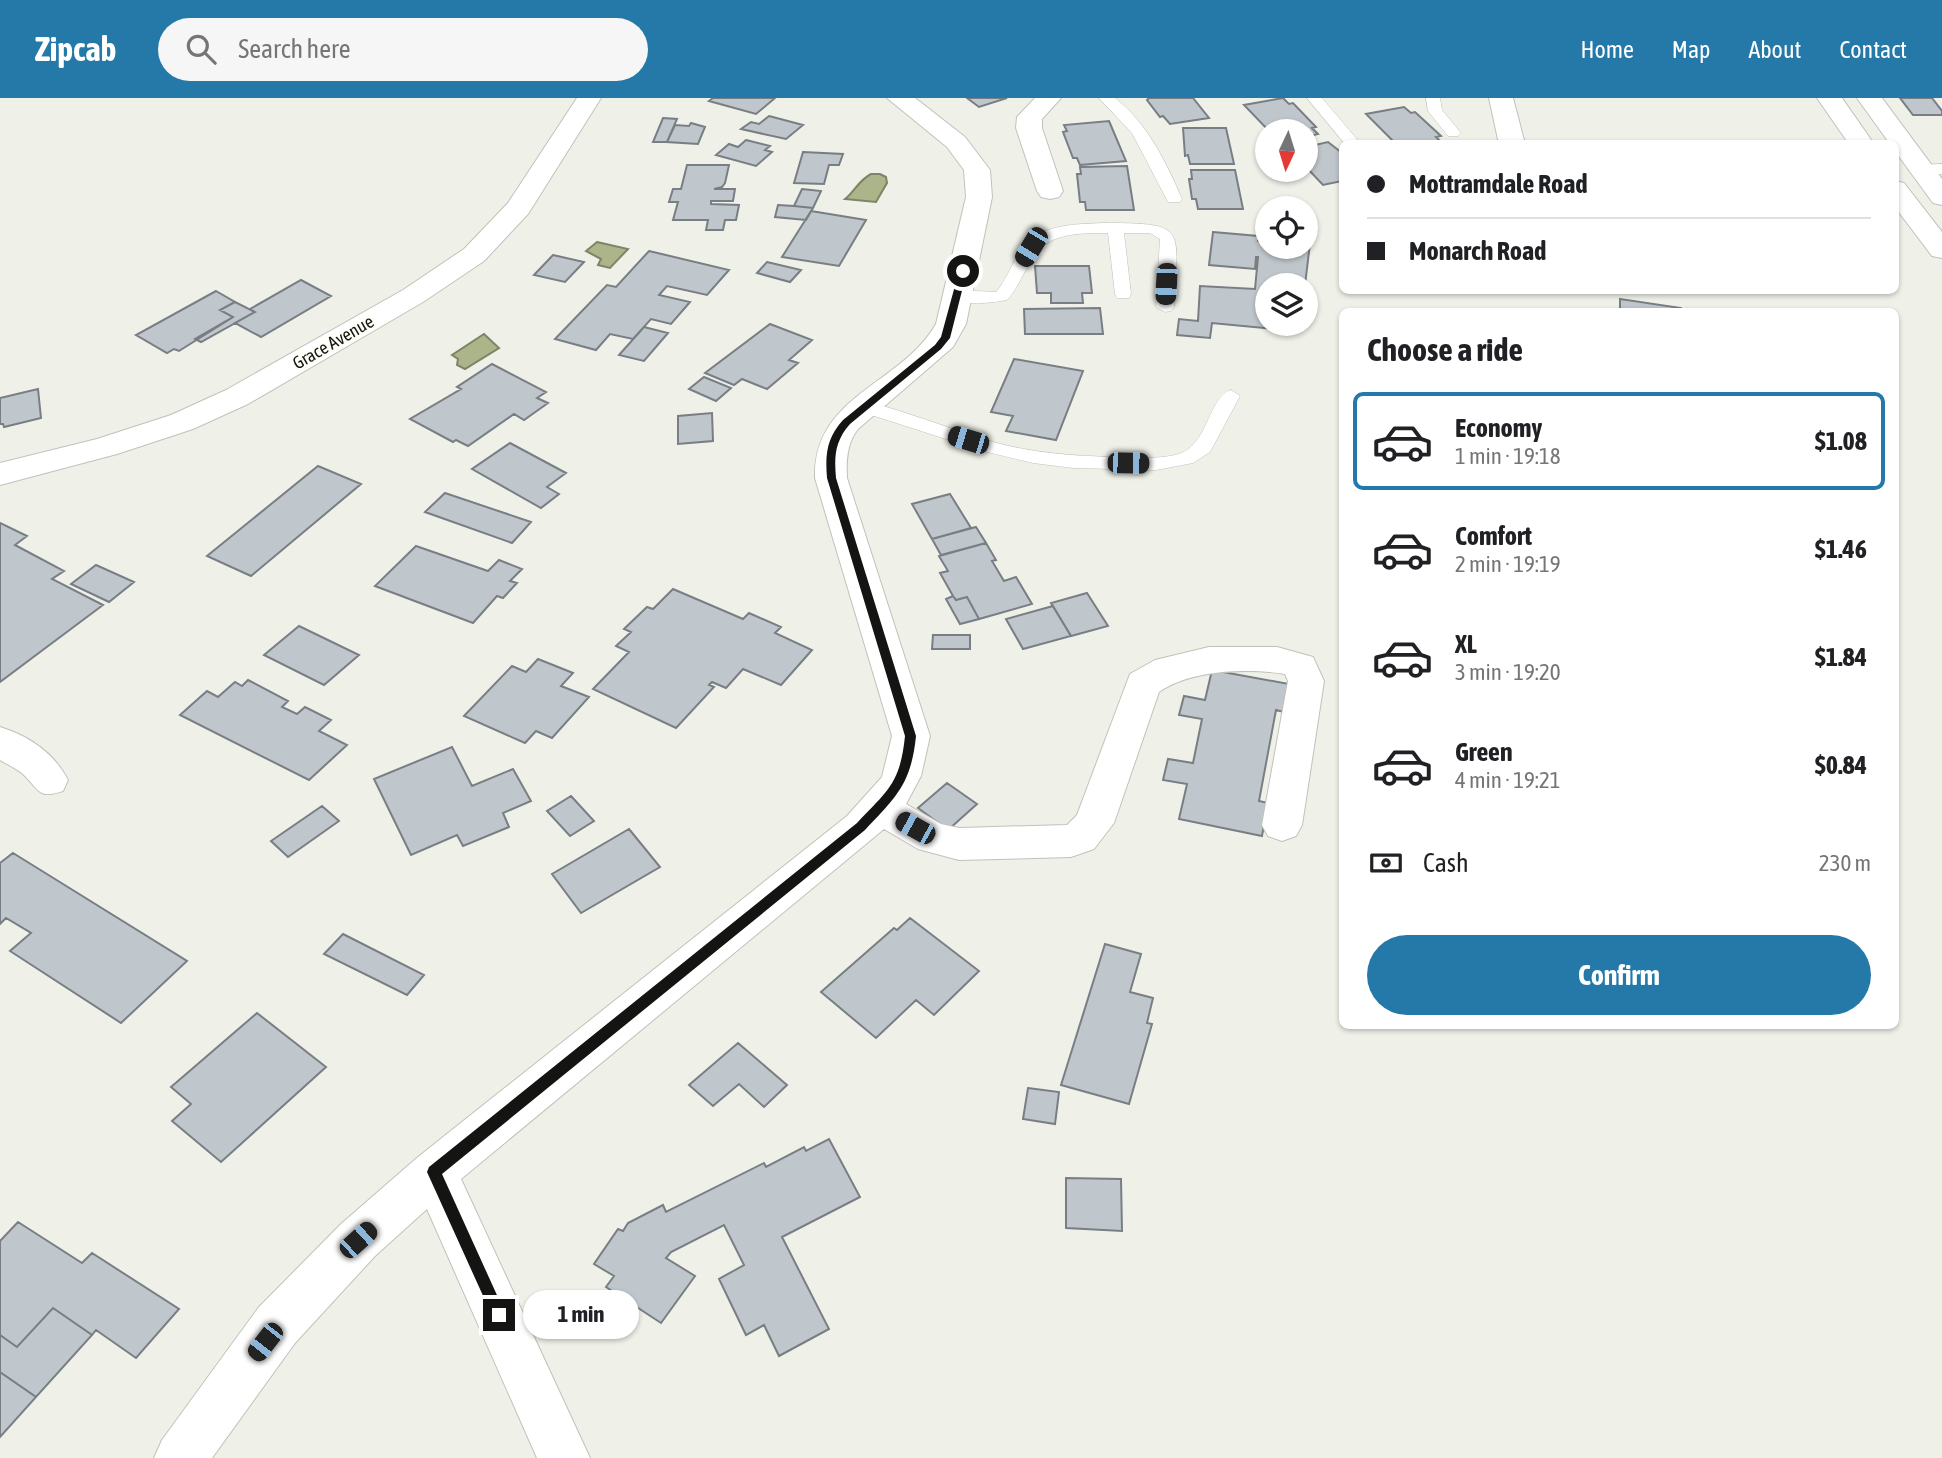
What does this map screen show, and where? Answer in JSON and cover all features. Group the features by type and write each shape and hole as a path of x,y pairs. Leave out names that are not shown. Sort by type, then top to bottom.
{"street":[{"name":"Grace Avenue","path":"0,474 106,447 182,422 237,397 413,296 474,255 511,217 538,182 589,98"},
{"path":"180,1458 277,1325 358,1240 434,1172 880,808 896,789 908,765 911,736 831,478 830,455 835,435 864,407 938,347 951,324 979,197 977,170 956,142 899,98"},
{"path":"1049,98 1030,117 1029,128 1050,191"},
{"path":"1501,98 1511,140"},
{"path":"1829,98 1859,140"},
{"path":"1869,98 1932,170 1942,197"},
{"path":"1899,171 1932,170"},
{"path":"1899,195 1942,250"},
{"path":"880,808 932,838 959,844 1071,841 1080,838 1094,823 1143,684 1175,667 1193,662 1214,659 1283,660 1300,666 1306,681 1282,825"},
{"path":"0,741 38,765 49,780"},
{"path":"434,1172 564,1458"}],"lane":[{"path":"1106,98 1131,122 1148,144 1174,199"},
{"path":"1314,98 1351,140"},
{"path":"1433,98 1435,111 1453,133"},
{"path":"957,295 989,298 1001,296 1031,247 1048,236 1072,230 1151,228 1166,235 1165,307"},
{"path":"1116,229 1123,294"},
{"path":"864,407 990,447 1033,457 1073,462 1156,464 1175,462 1196,454 1203,448 1231,396"}],"shaded area":[{"path":"871,174 886,177 887,183 876,202 845,199 863,179"},
{"path":"597,242 628,249 610,268 598,265 601,259 586,251"},
{"path":"484,334 499,348 465,369 457,365 458,359 452,355"}],"building":[{"path":"713,98 775,98 756,114 709,101"},
{"path":"967,98 1007,98 979,107"},
{"path":"1193,98 1209,118 1170,124 1163,116 1160,117 1147,100"},
{"path":"1283,98 1289,104 1293,103 1308,119 1257,119 1244,105"},
{"path":"1900,98 1932,98 1942,115 1913,115"},
{"path":"1404,107 1411,113 1415,112 1441,136 1436,137 1439,140 1392,140 1366,114"},
{"path":"769,116 803,125 786,139 741,129 751,122 759,124"},
{"path":"663,118 677,119 667,142 653,142"},
{"path":"1109,121 1126,161 1080,165 1077,158 1073,158 1063,132 1067,131 1064,125"},
{"path":"691,123 705,127 698,144 667,142 675,125 689,126"},
{"path":"1183,128 1226,128 1234,164 1190,164 1188,155 1185,156"},
{"path":"746,140 770,146 765,150 772,152 756,166 716,155 729,144 738,147"},
{"path":"1328,142 1339,151 1339,182 1323,185 1318,180 1318,144"},
{"path":"803,152 843,154 839,165 829,165 824,184 794,183"},
{"path":"687,165 729,165 725,183 714,189 735,189 733,201 711,201 711,204 739,205 736,220 725,220 723,230 706,230 708,220 673,220 678,202 669,202 673,189 681,189"},
{"path":"1127,166 1134,210 1086,210 1085,202 1080,202 1077,174 1081,174 1080,167"},
{"path":"1191,170 1235,170 1243,209 1198,209 1196,199 1192,199 1189,179 1192,179"},
{"path":"802,189 821,191 813,208 794,206"},
{"path":"778,205 813,208 806,220 775,217"},
{"path":"811,211 866,220 839,266 782,257"},
{"path":"1213,232 1255,236 1255,269 1209,265"},
{"path":"649,251 729,270 707,295 667,286 659,295 690,302 671,324 651,319 633,339 610,334 596,350 555,339 607,285 616,287"},
{"path":"553,255 584,262 565,282 534,275"},
{"path":"1258,259 1308,259 1306,273 1256,273"},
{"path":"767,262 801,270 790,282 757,273"},
{"path":"1035,266 1089,266 1092,293 1082,293 1083,303 1051,303 1051,293 1037,293"},
{"path":"301,280 331,296 261,337 235,323 255,312 250,309"},
{"path":"1200,286 1255,289 1255,327 1212,323 1210,338 1177,335 1179,319 1198,321"},
{"path":"216,291 235,302 220,310 233,317 179,351 174,349 167,353 136,335"},
{"path":"1620,299 1681,308 1620,308"},
{"path":"235,302 255,312 201,342 195,339 233,317 220,310"},
{"path":"1100,308 1103,334 1025,334 1024,309"},
{"path":"770,324 812,340 789,360 798,363 767,389 742,379 734,385 705,373"},
{"path":"644,327 668,333 644,361 619,355"},
{"path":"1014,359 1083,371 1056,440 1006,431 1013,416 991,412"},
{"path":"492,364 546,392 537,398 548,403 524,420 514,414 468,446 456,440 453,442 410,419 461,389 457,387"},
{"path":"704,377 731,388 716,401 689,389"},
{"path":"38,389 41,418 4,427 0,424 0,398"},
{"path":"712,413 713,441 678,444 678,416"},
{"path":"510,443 566,473 547,487 559,494 541,508 472,469"},
{"path":"318,466 361,484 251,576 207,556"},
{"path":"445,493 531,522 512,543 425,512"},
{"path":"950,494 971,528 932,539 912,504"},
{"path":"0,523 27,536 15,545 64,571 52,579 103,605 0,682"},
{"path":"976,527 986,543 941,555 932,539"},
{"path":"986,543 996,560 992,561 1004,581 1016,577 1032,604 979,619 967,597 956,600 940,573 948,571 939,556"},
{"path":"416,546 488,571 499,560 522,569 510,581 517,583 503,598 497,596 473,623 375,586"},
{"path":"96,565 134,582 109,602 71,584"},
{"path":"673,589 743,619 749,613 781,627 775,633 812,650 781,685 743,669 726,688 712,682 709,685 714,687 676,728 593,689 629,652 616,646 631,632 624,629 647,607 653,609"},
{"path":"1087,593 1108,626 1071,636 1051,603"},
{"path":"953,596 956,600 967,597 979,619 960,624 946,599"},
{"path":"1053,606 1071,636 1023,649 1006,619"},
{"path":"299,626 359,655 324,685 264,655"},
{"path":"933,635 970,635 970,649 932,649"},
{"path":"538,659 573,673 561,686 589,697 552,738 536,731 525,743 464,716 512,666 526,672"},
{"path":"1212,670 1289,684 1284,712 1276,710 1259,801 1268,803 1262,836 1179,819 1187,784 1163,780 1168,759 1193,763 1202,719 1179,715 1184,696 1205,700"},
{"path":"248,680 288,701 282,707 297,714 305,707 331,720 319,731 347,745 309,780 180,715 207,691 218,697 235,682 242,686"},
{"path":"452,747 472,786 513,769 531,801 503,813 509,827 463,846 457,835 411,855 374,779"},
{"path":"947,783 977,804 948,830 918,808"},
{"path":"571,796 594,821 570,836 547,811"},
{"path":"322,806 339,821 288,857 271,841"},
{"path":"629,829 660,867 581,913 552,874"},
{"path":"13,853 187,961 121,1023 10,951 31,933 6,918 0,924 0,863"},
{"path":"910,918 979,971 934,1015 916,1000 876,1038 821,992 894,928 897,930"},
{"path":"343,934 424,975 407,995 324,954"},
{"path":"1105,944 1141,954 1130,992 1153,998 1147,1023 1152,1024 1129,1104 1061,1085"},
{"path":"257,1013 326,1067 221,1162 172,1121 191,1104 171,1087"},
{"path":"738,1043 787,1085 764,1107 739,1084 713,1106 689,1085"},
{"path":"1028,1088 1059,1092 1055,1124 1023,1119"},
{"path":"829,1139 860,1197 782,1237 829,1329 779,1356 764,1325 746,1335 719,1279 744,1265 724,1225 671,1252 666,1258 695,1276 661,1323 606,1287 614,1276 594,1264 618,1229 623,1231 628,1223 663,1205 666,1212 764,1163 766,1167 804,1147 806,1151"},
{"path":"1066,1178 1121,1179 1122,1231 1066,1228"},
{"path":"18,1222 82,1263 92,1253 179,1309 136,1358 96,1330 92,1335 53,1308 17,1347 0,1335 0,1241"},
{"path":"53,1308 92,1335 36,1397 0,1372 0,1335 17,1347"},
{"path":"0,1372 36,1397 0,1437"}],"route":[{"path":"499,1315 434,1172 861,827 896,789 908,765 911,736 831,478 830,455 835,435 847,422 946,338 963,271"}]}
